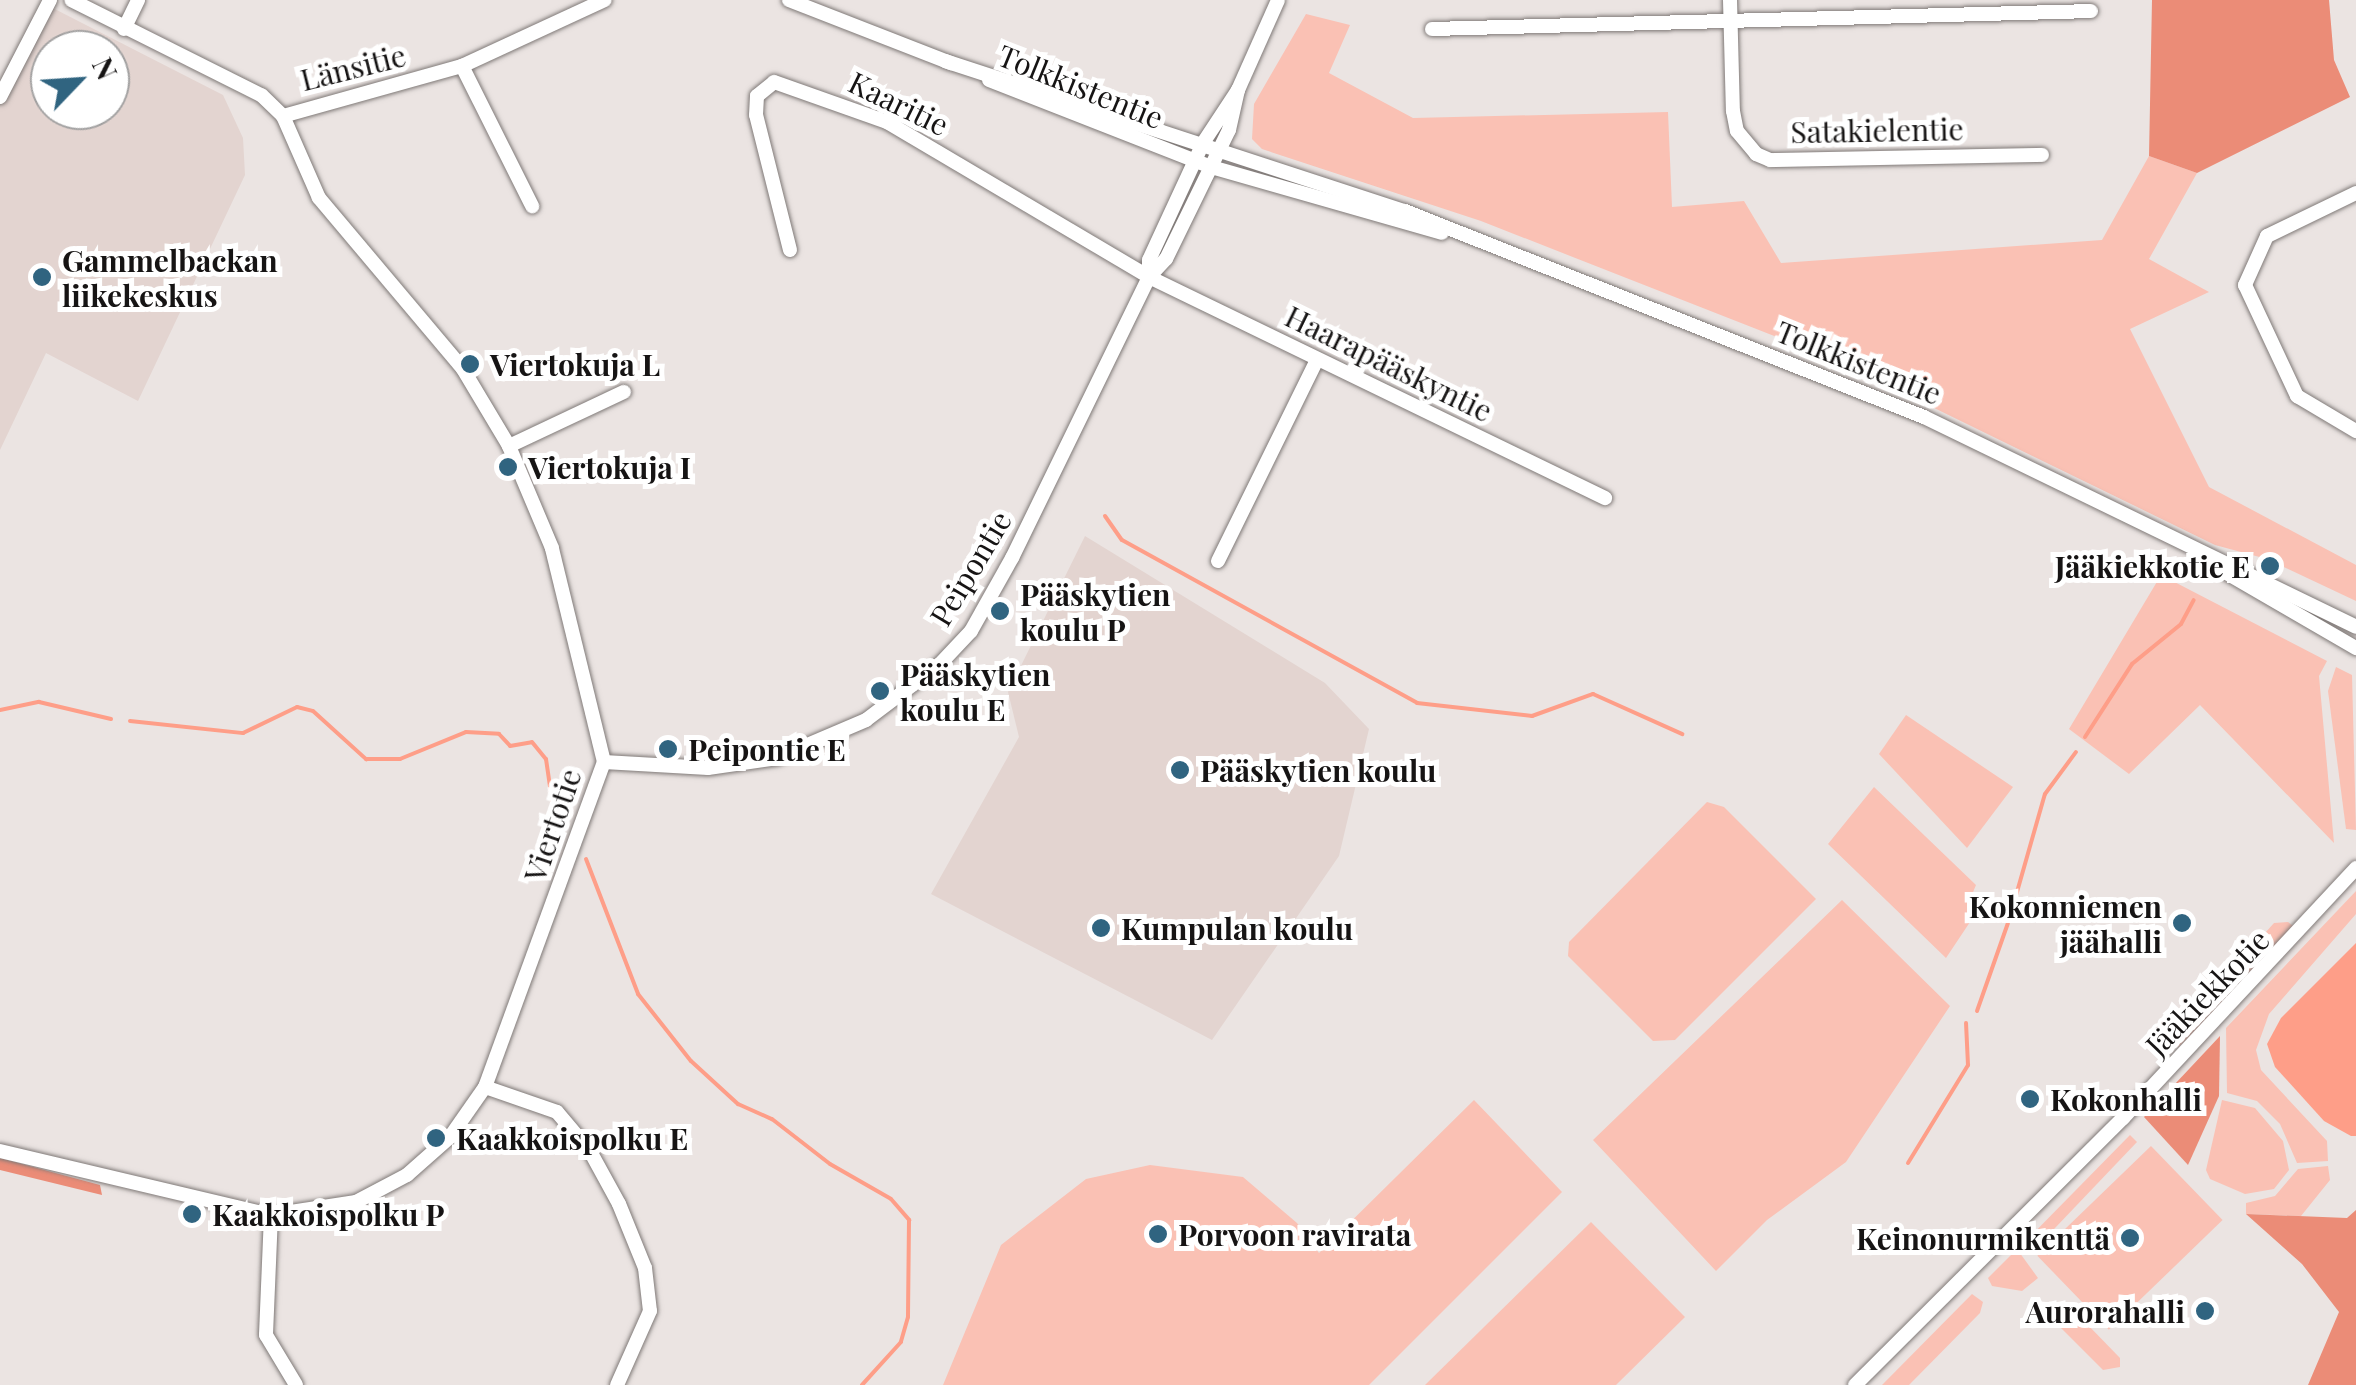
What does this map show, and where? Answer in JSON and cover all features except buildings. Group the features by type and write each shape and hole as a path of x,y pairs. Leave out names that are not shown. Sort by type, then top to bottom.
{"street":[{"path":"0,97 50,0"},
{"name":"Länsitie","path":"71,0 244,84 282,116 462,66 605,0"},
{"path":"124,29 138,0"},
{"name":"Tolkkistentie","path":"789,0 1194,161 1485,243"},
{"path":"1238,90 1278,0"},
{"name":"Satakielentie","path":"1730,0 1733,112 1737,131 1756,154 2042,155"},
{"path":"1432,29 2092,11"},
{"name":"Tolkkistentie","path":"945,61 1219,148 1485,243 1924,417 2202,556 2356,627"},
{"path":"462,66 532,206"},
{"name":"Kaaritie","path":"790,250 756,115 758,96 774,82 887,122 1149,277"},
{"name":"Peipontie","path":"1149,277 1149,260 1202,143 1238,90"},
{"name":"Peipontie","path":"604,762 708,768 777,758 824,741 906,695 980,616 1149,277 1166,258 1219,148 1238,90"},
{"name":"Viertotie","path":"0,1151 270,1215 331,1210 384,1189 440,1148 486,1086 604,762 565,589 509,446 437,334 319,198 282,116"},
{"path":"2356,193 2267,236 2245,284 2297,396 2356,430"},
{"name":"Haarapääskyntie","path":"1149,277 1605,498"},
{"path":"1218,561 1317,360"},
{"path":"509,446 624,392"},
{"name":"Tolkkistentie","path":"2202,556 2259,596 2356,648"},
{"name":"Jääkiekkotie","path":"1855,1385 2008,1234 2356,868"},
{"path":"486,1086 530,1100 572,1127 628,1226 645,1268 650,1311 617,1385"},
{"path":"270,1215 266,1335 296,1385"}],"shaded area":[{"path":"2152,0 2329,0 2334,60 2350,97 2197,173 2149,156"},
{"path":"41,2 96,30 30,30 30,130 130,130 130,47 223,95 243,138 245,175 138,401 46,353 0,450 0,81"},
{"path":"1306,14 1350,25 1329,73 1413,118 1668,112 1672,207 1744,201 1781,263 2102,240 2149,156 2197,173 2149,259 2209,292 2130,329 2209,487 2356,565 2356,601 2267,559 2215,545 1838,361 1481,221 1262,149 1252,139 1254,104"},
{"name":"Pääskytien koulu","path":"1085,536 1325,683 1369,729 1339,856 1212,1040 931,894 1019,737 1008,692"},
{"path":"2161,575 2327,661 2319,676 2334,843 2200,705 2129,774 2069,729"},
{"path":"2336,667 2352,675 2356,830 2346,829 2328,691"},
{"path":"1906,715 2013,787 1967,848 1879,754"},
{"path":"1874,787 1976,885 1971,897 1982,904 1946,958 1828,844"},
{"path":"1707,802 1724,807 1816,899 1675,1040 1653,1041 1568,956 1569,942"},
{"path":"2356,891 2356,914 2269,1014 2256,1050 2261,1070 2327,1141 2328,1161 2297,1163 2280,1124 2257,1101 2227,1093 2226,1028"},
{"path":"1842,900 1950,1006 1846,1162 1767,1220 1716,1271 1593,1140"},
{"path":"2288,922 2293,926 2198,1030 2178,1047 2166,1043 2274,923"},
{"path":"2356,943 2356,1136 2351,1136 2324,1121 2275,1067 2267,1044 2281,1018"},
{"path":"2220,1036 2219,1096 2188,1165 2144,1117"},
{"name":"Porvoon ravirata","path":"1474,1100 1562,1192 1369,1385 943,1385 1001,1245 1086,1179 1150,1165 1243,1177 1297,1223 1319,1253"},
{"path":"2222,1100 2255,1108 2283,1141 2289,1170 2274,1189 2245,1194 2210,1179 2206,1170"},
{"path":"2130,1135 2137,1142 2035,1249 2023,1244"},
{"name":"Keinonurmikenttä","path":"2151,1146 2223,1220 2109,1330 2037,1256"},
{"path":"0,1158 100,1185 102,1195 0,1170"},
{"path":"2328,1166 2330,1180 2301,1216 2246,1214 2246,1203 2275,1196 2298,1169"},
{"path":"2356,1210 2356,1385 2308,1385 2339,1312 2302,1264 2246,1214 2347,1218"},
{"path":"1591,1222 1685,1317 1616,1385 1425,1385"},
{"path":"2017,1249 2038,1278 2022,1291 1992,1286 1988,1278"},
{"path":"1972,1294 1983,1302 1980,1313 1909,1385 1882,1385"},
{"path":"2051,1318 2086,1323 2120,1358 2120,1367 2103,1370"}],"waterway":[{"path":"1105,516 1122,540 1417,703 1532,716 1593,694 1682,734"},
{"path":"2085,737 2132,664 2181,624 2194,600"},
{"path":"0,710 39,702 111,719"},
{"path":"130,721 243,733 297,707 313,711 366,759 400,759 466,732 499,734 510,746 532,742 546,759 552,800 565,825"},
{"path":"2013,906 2045,794 2076,752"},
{"path":"586,859 638,994 691,1061 738,1104 772,1119 830,1164 891,1199 909,1220 908,1317 901,1342 862,1385"},
{"path":"1977,1011 2008,923"},
{"path":"1908,1163 1968,1065 1966,1023"}],"place":[{"name":"Gammelbackan liikekeskus","path":"42,277"},
{"name":"Viertokuja L","path":"470,364"},
{"name":"Viertokuja I","path":"508,467"},
{"name":"Jääkiekkotie E","path":"2270,566"},
{"name":"Pääskytien koulu P","path":"1000,611"},
{"name":"Pääskytien koulu E","path":"880,691"},
{"name":"Peipontie E","path":"668,749"},
{"name":"Pääskytien koulu","path":"1180,770"},
{"name":"Kokonniemen jäähalli","path":"2182,923"},
{"name":"Kumpulan koulu","path":"1101,928"},
{"name":"Kokonhalli","path":"2030,1099"},
{"name":"Kaakkoispolku E","path":"436,1138"},
{"name":"Kaakkoispolku P","path":"192,1214"},
{"name":"Porvoon ravirata","path":"1158,1234"},
{"name":"Keinonurmikenttä","path":"2130,1238"},
{"name":"Aurorahalli","path":"2205,1311"}]}
